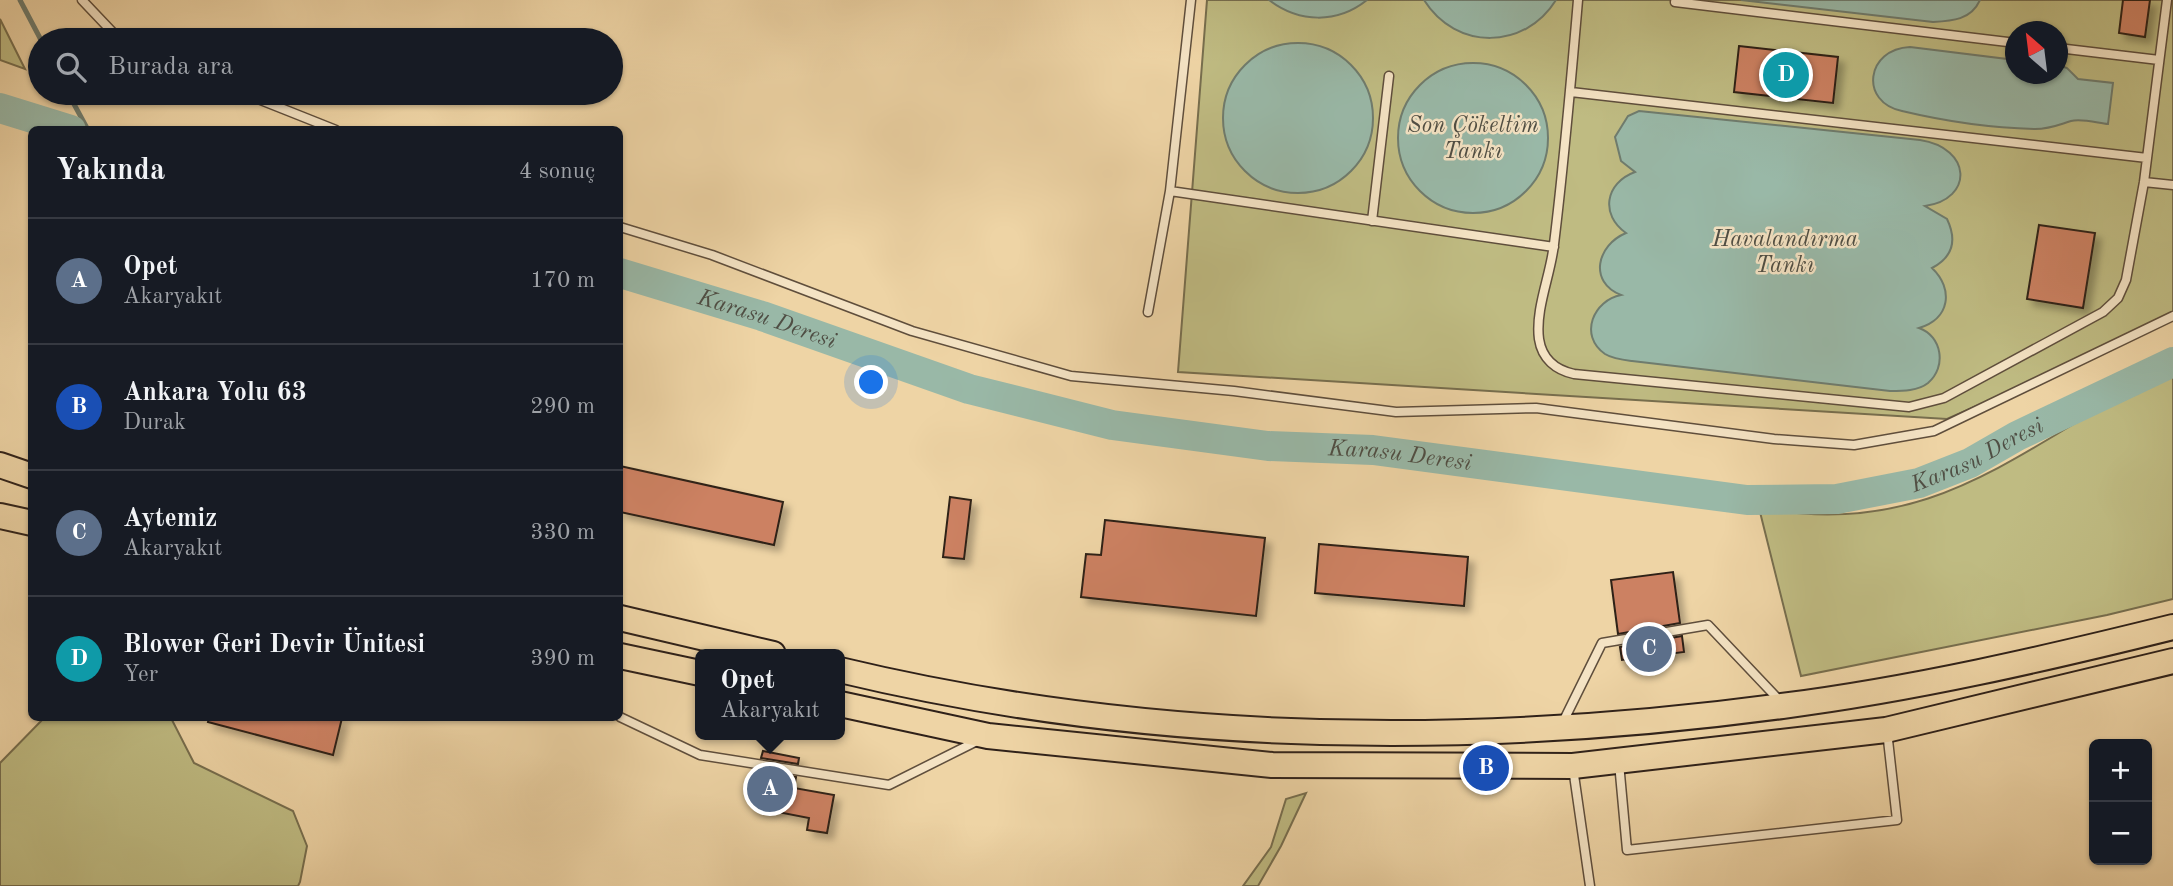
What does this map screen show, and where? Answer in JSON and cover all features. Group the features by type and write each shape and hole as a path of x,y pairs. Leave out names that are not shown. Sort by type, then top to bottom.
{"highway":[{"path":"0,465 28,475"},
{"path":"0,475 28,482"},
{"path":"0,516 28,522"},
{"path":"623,619 752,649"},
{"path":"845,671 909,687 1116,718 1264,732 1427,733 1560,729 1785,706 1910,685 2097,646 2173,627"},
{"path":"2097,646 2087,653 2082,667 2090,675 2102,679"},
{"path":"623,657 695,672"},
{"path":"845,705 988,736 1272,765 1573,766 1619,763 1886,730 2173,662"}],"lane":[{"path":"82,0 109,28"},
{"path":"1148,312 1170,191 1191,0"},
{"path":"1578,0 1554,247 1539,340 1548,359 1564,372 1909,407 1944,397 2111,306 2126,279 2144,182 2167,0"},
{"path":"1675,2 2005,42"},
{"path":"2068,49 2159,60"},
{"path":"1372,220 1389,76"},
{"path":"1571,92 2147,158"},
{"path":"273,105 326,126"},
{"path":"2144,182 2173,185"},
{"path":"1170,191 1554,247"},
{"path":"623,227 712,256 912,331 1071,376 1234,391 1396,412 1536,408 1774,439 1854,445 1934,431 2173,316"},
{"path":"1560,729 1602,643 1708,625 1785,706"},
{"path":"623,718 700,755 889,785 988,736"},
{"path":"1619,763 1627,850 1897,820 1886,730"},
{"path":"1573,766 1590,886"}],"shaded area":[{"path":"1207,0 2173,0 2173,319 1947,419 1178,372"},
{"path":"0,19 25,69 0,60"},
{"path":"2173,369 2173,599 2107,615 1801,676 1759,508 1823,515 1879,511 1931,498 1978,478 2025,453"},
{"path":"41,721 173,721 194,763 293,811 307,846 300,882 298,886 0,886 0,763"},
{"path":"1306,793 1258,886 1243,886 1271,847 1286,799"}],"water":[{"path":"1269,0 1367,0 1343,13 1318,18 1293,13"},
{"path":"1424,0 1556,0 1543,16 1527,28 1490,38 1472,36 1454,29 1438,17"},
{"path":"1741,0 1980,0 1972,12 1966,15 1954,20 1933,22"},
{"name":"Son Çökeltim Tankı","path":"1298,43 1327,48 1351,65 1368,89 1373,118 1368,147 1351,171 1327,188 1298,193 1269,188 1245,171 1228,147 1223,118 1228,89 1245,65 1269,48"},
{"path":"1910,47 2005,59 2005,84 2068,84 2068,69 2078,79 2113,83 2108,124 2080,120 2040,129 2002,127 1902,111 1888,106 1874,87 1873,76 1877,66 1895,50"},
{"name":"Son Çökeltim Tankı","path":"1473,63 1502,68 1526,85 1543,109 1548,138 1543,167 1526,191 1502,208 1473,213 1444,208 1420,191 1403,167 1398,138 1403,109 1420,85 1444,68"},
{"name":"Havalandırma Tankı","path":"1639,111 1920,140 1937,145 1950,153 1960,173 1959,184 1952,194 1925,206 1947,219 1952,234 1949,253 1932,268 1944,285 1946,294 1943,311 1929,324 1919,328 1933,338 1939,352 1938,369 1928,383 1915,389 1890,391 1625,360 1605,354 1592,337 1593,319 1603,304 1621,295 1604,282 1600,264 1608,246 1626,233 1612,217 1610,200 1617,184 1635,172 1621,161 1615,137 1628,116"}],"building":[{"path":"2123,0 2150,0 2145,37 2119,33"},
{"path":"1739,46 1838,57 1833,103 1734,92"},
{"path":"2039,225 2095,233 2083,308 2027,299"},
{"path":"623,467 783,502 774,545 623,513"},
{"path":"950,497 971,500 964,559 943,557"},
{"path":"1105,520 1265,538 1256,616 1081,597 1086,554 1101,555"},
{"path":"1319,544 1468,557 1464,606 1315,593"},
{"path":"1673,572 1680,623 1618,634 1611,580"},
{"path":"1682,636 1684,652 1622,660 1620,647"},
{"path":"208,721 341,721 333,755"},
{"path":"763,751 799,758 798,764 761,758"},
{"path":"759,771 796,777 794,788 834,795 827,833 807,830 809,818 752,807"}],"waterway":[{"path":"20,0 35,28"},
{"path":"74,105 86,126"},
{"name":"Karasu Deresi","path":"0,108 58,126"},
{"name":"Karasu Deresi","path":"623,274 762,316 969,389 1112,425 1268,446 1373,450 1747,500 1837,499 1919,483 1970,463 2017,436 2173,362"}],"place":[{"name":"Blower Geri Devir Ünitesi","path":"1786,75"},
{"name":"Aytemiz","path":"1649,649"},
{"name":"Ankara Yolu 63","path":"1486,768"},
{"name":"Opet","path":"770,789"}]}
